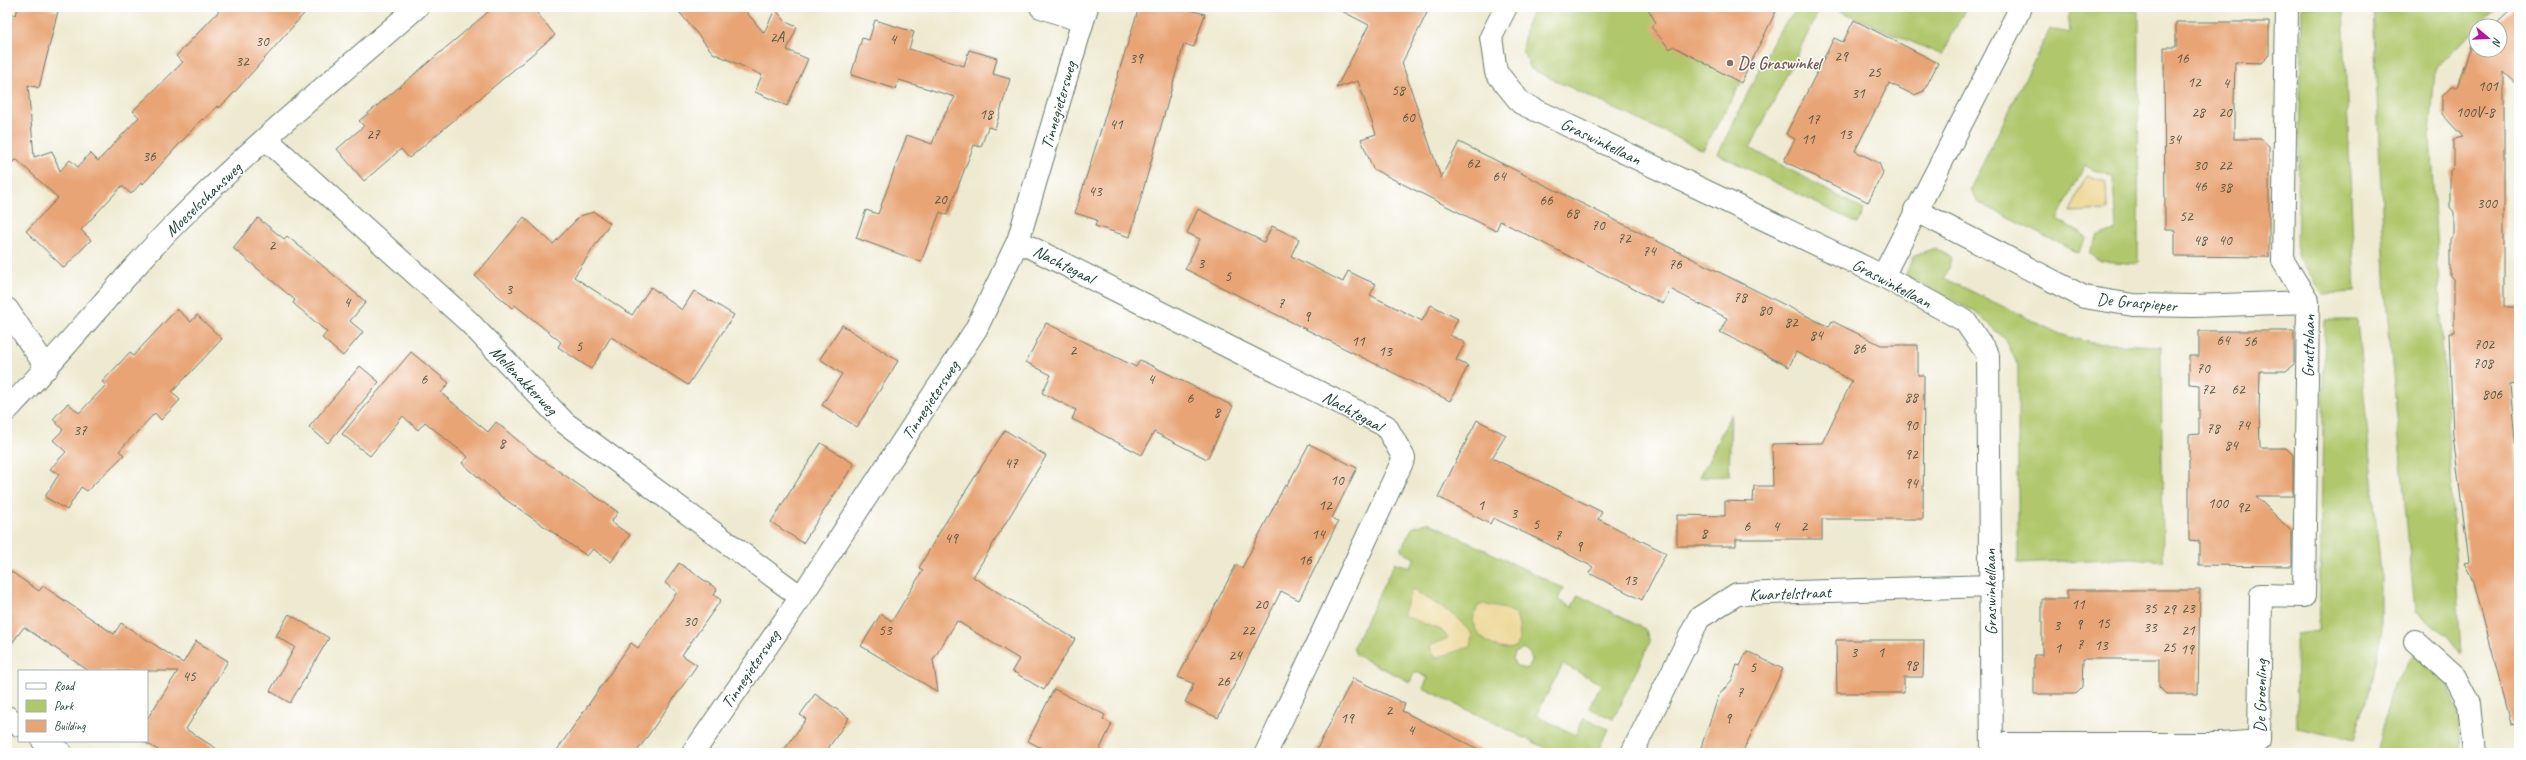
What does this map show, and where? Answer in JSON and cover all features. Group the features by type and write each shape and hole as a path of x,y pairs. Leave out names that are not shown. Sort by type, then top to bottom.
{"street":[{"name":"Moeselschansweg","path":"7,410 47,368 172,228 266,139 417,7"},
{"path":"1041,7 1085,14"},
{"name":"Graswinkellaan","path":"1506,7 1491,38 1496,72 1521,103 1882,276 1965,321 1988,355 1992,748"},
{"path":"1882,276 2021,7"},
{"name":"Gruttolaan","path":"2286,7 2283,261 2308,302 2304,596"},
{"name":"Tinnegietersweg","path":"693,753 801,597 976,329 1018,241 1085,14"},
{"name":"Mellenakkerweg","path":"266,139 469,322 566,423 801,597"},
{"name":"De Graspieper","path":"1915,210 2084,297 2133,305 2194,306 2308,302"},
{"name":"Nachtegaal","path":"1018,241 1386,426 1404,458 1266,753"},
{"path":"7,309 47,368"},
{"name":"Kwartelstraat","path":"1632,753 1699,618 1737,594 1990,586"},
{"name":"De Groenling","path":"1992,748 2222,744 2259,741 2261,595 2304,596"},
{"path":"2414,641 2455,677 2469,704 2474,753"},
{"path":"7,717 18,724"},
{"path":"44,742 61,753"}],"green space":[{"path":"1535,7 1651,7 1677,43 1741,83 1703,150 1531,69 1522,50 1526,25"},
{"path":"1799,7 1821,7 1750,148 1864,210 1858,224 1718,154 1776,35"},
{"path":"1831,7 1966,7 1942,55"},
{"path":"2302,7 2343,7 2355,292 2323,294 2297,254"},
{"path":"2373,7 2498,7 2485,18 2468,18 2468,37 2435,69 2430,136 2461,654 2447,635 2415,612 2386,299"},
{"path":"2068,10 2139,11 2138,264 2101,261 2089,254 2098,235 2116,231 2113,177 2085,165 2057,219 2087,237 2078,253 1980,203 1970,189 2050,29 2070,33"},
{"path":"1935,248 1952,257 1944,278 2060,334 2091,343 2161,346 2163,561 2133,558 2018,563 2018,366 2006,340 1975,312 1905,275 1915,255"},
{"path":"2325,320 2357,320 2381,575 2381,634 2374,672 2354,740 2297,728 2296,634 2319,631"},
{"path":"1731,414 1729,476 1700,477"},
{"path":"1428,522 1563,588 1558,600 1572,607 1578,595 1645,629 1650,642 1613,719 1589,708 1601,684 1563,664 1536,715 1575,735 1584,718 1608,729 1597,753 1556,753 1423,688 1428,678 1415,671 1410,682 1356,655 1353,647 1395,562 1410,568 1415,558 1401,550 1412,528","holes":["1523,649 1529,652 1532,660 1530,666 1524,669 1515,665 1513,659 1515,653"]},
{"path":"2417,650 2447,685 2458,712 2461,753 2376,753 2393,685"}],"sand":[{"path":"2086,175 2106,182 2107,210 2070,212"},
{"path":"1412,589 1454,615 1472,634 1470,647 1435,658 1430,646 1448,638 1441,630 1402,615"},
{"path":"1483,604 1509,610 1516,615 1520,633 1517,643 1511,648 1502,648 1492,645 1476,630 1473,621 1478,606"}],"building":[{"path":"18,7 43,7 58,11 39,88 28,85 34,157 52,151 60,171 70,160 78,167 90,153 98,161 139,117 133,111 183,62 176,56 223,7 310,7 233,94 219,108 217,106 204,120 202,119 143,184 142,182 131,194 122,186 81,230 91,240 64,268 26,231 58,198 17,160 7,163 7,12 16,15"},
{"path":"494,7 532,7 555,35 409,158 401,149 364,181 337,149 364,126 359,121"},
{"path":"675,7 742,7 764,33 775,9 786,22 797,27 787,50 808,59 787,106 755,92 762,75 713,53"},
{"path":"1139,7 1180,7 1205,14 1194,47 1184,44 1130,237 1095,226 1097,220 1075,213"},
{"path":"1334,7 1430,7 1402,63 1441,178 1459,142 1829,327 1832,321 1881,345 1918,345 1918,375 1924,375 1923,519 1822,519 1822,539 1736,539 1736,546 1677,546 1677,515 1725,516 1725,501 1753,502 1754,486 1773,486 1772,444 1822,443 1852,381 1796,352 1789,367 1720,332 1727,318 1670,289 1663,304 1500,221 1496,231 1373,169 1361,139 1376,134 1358,81 1336,88 1369,25"},
{"name":"De Graswinkel","path":"1647,7 1778,7 1741,83 1673,46 1670,49 1651,27 1656,23"},
{"path":"2514,7 2519,7 2519,86 2504,72 2504,307 2519,307 2518,383 2510,384 2519,485 2519,723 2511,724 2474,582 2464,563 2469,562 2453,436 2449,332 2454,332 2454,280 2450,276 2450,239 2454,234 2454,212 2450,207 2450,171 2454,167 2454,139 2463,137 2442,114 2442,97 2451,87 2457,87 2468,55 2468,58 2508,58 2508,18 2502,18"},
{"path":"875,20 914,32 909,49 964,66 969,50 997,58 993,74 1010,79 995,129 988,127 981,147 974,145 947,215 940,212 921,262 856,238 866,210 878,214 907,135 932,144 940,123 955,97 899,80 896,89 851,75 862,38 869,40"},
{"path":"1854,20 1938,63 1924,91 1914,95 1889,83 1855,151 1879,163 1883,173 1868,202 1784,161 1795,139 1786,134 1834,38 1843,42"},
{"path":"2176,22 2269,22 2269,55 2261,63 2235,62 2234,139 2261,139 2269,146 2269,257 2175,256 2175,230 2165,230 2164,47 2176,47"},
{"path":"1198,209 1264,242 1272,226 1299,239 1291,256 1343,282 1348,271 1376,284 1370,295 1422,321 1431,305 1458,319 1450,335 1465,343 1456,360 1468,366 1450,401 1185,269 1200,239 1187,233"},
{"path":"594,212 610,223 574,277 632,315 651,287 682,310 694,291 734,315 688,385 611,337 591,369 558,347 561,342 515,305 512,308 475,276 524,217 553,244 580,216"},
{"path":"258,218 284,239 287,236 366,302 350,321 363,332 343,356 322,338 327,332 293,303 295,300 233,248"},
{"path":"177,309 191,322 197,315 222,339 172,392 180,400 161,420 155,413 119,451 124,455 87,491 81,487 67,510 45,497 59,474 50,469 66,452 53,440 63,430 53,419 68,403 79,413 106,385 102,382 130,352 133,356"},
{"path":"1046,323 1136,367 1140,360 1233,406 1207,459 1154,432 1142,455 1072,419 1076,410 1042,393 1051,375 1026,362"},
{"path":"842,325 898,361 857,427 822,405 842,374 820,359"},
{"path":"2199,331 2294,331 2294,364 2286,371 2260,371 2259,410 2260,448 2286,448 2293,455 2293,496 2256,496 2292,532 2292,566 2199,565 2199,541 2189,540 2189,435 2199,434 2199,385 2189,384 2189,356 2199,356"},
{"path":"411,352 449,383 441,393 488,432 496,422 534,454 618,512 611,522 630,535 611,562 593,549 587,556 499,495 462,463 468,457 425,422 418,430 403,416 370,456 342,434"},
{"path":"360,366 379,382 328,443 309,427"},
{"path":"1477,420 1506,435 1492,458 1602,512 1598,519 1666,553 1642,600 1589,573 1593,567 1544,542 1493,518 1490,524 1438,497"},
{"path":"1005,430 1046,456 973,577 1075,639 1044,690 1012,671 1019,659 957,621 933,660 938,692 861,646 881,614 892,621 923,570 919,568 942,528"},
{"path":"821,443 854,464 803,543 771,522"},
{"path":"1309,444 1357,468 1332,518 1338,522 1299,600 1281,591 1218,718 1185,702 1194,684 1178,677 1236,565 1242,568 1285,485 1287,486"},
{"path":"679,563 717,589 714,595 721,600 682,655 697,665 636,753 555,753 631,643 638,648 677,592 665,583"},
{"path":"7,569 39,591 43,586 114,634 121,623 183,663 196,641 228,661 186,729 223,753 163,753 145,742 148,742 148,717 178,671 88,670 24,627 7,650"},
{"path":"2067,590 2200,590 2198,694 2166,694 2159,687 2159,659 2083,659 2082,687 2075,694 2034,694 2034,655 2042,655 2042,599 2067,599"},
{"path":"289,614 329,638 290,703 270,691 295,647 276,636"},
{"path":"1836,640 1924,640 1923,677 1904,677 1904,693 1837,693"},
{"path":"1747,651 1783,669 1742,753 1699,753 1719,695 1732,680 1737,665 1740,666"},
{"path":"1353,678 1405,704 1402,711 1486,753 1315,753"},
{"path":"1054,689 1105,715 1103,719 1112,724 1098,753 1051,753 1028,741"},
{"path":"815,694 849,718 825,753 782,753 806,719 800,715"}],"place":[{"name":"De Graswinkel","path":"1730,63"}]}
